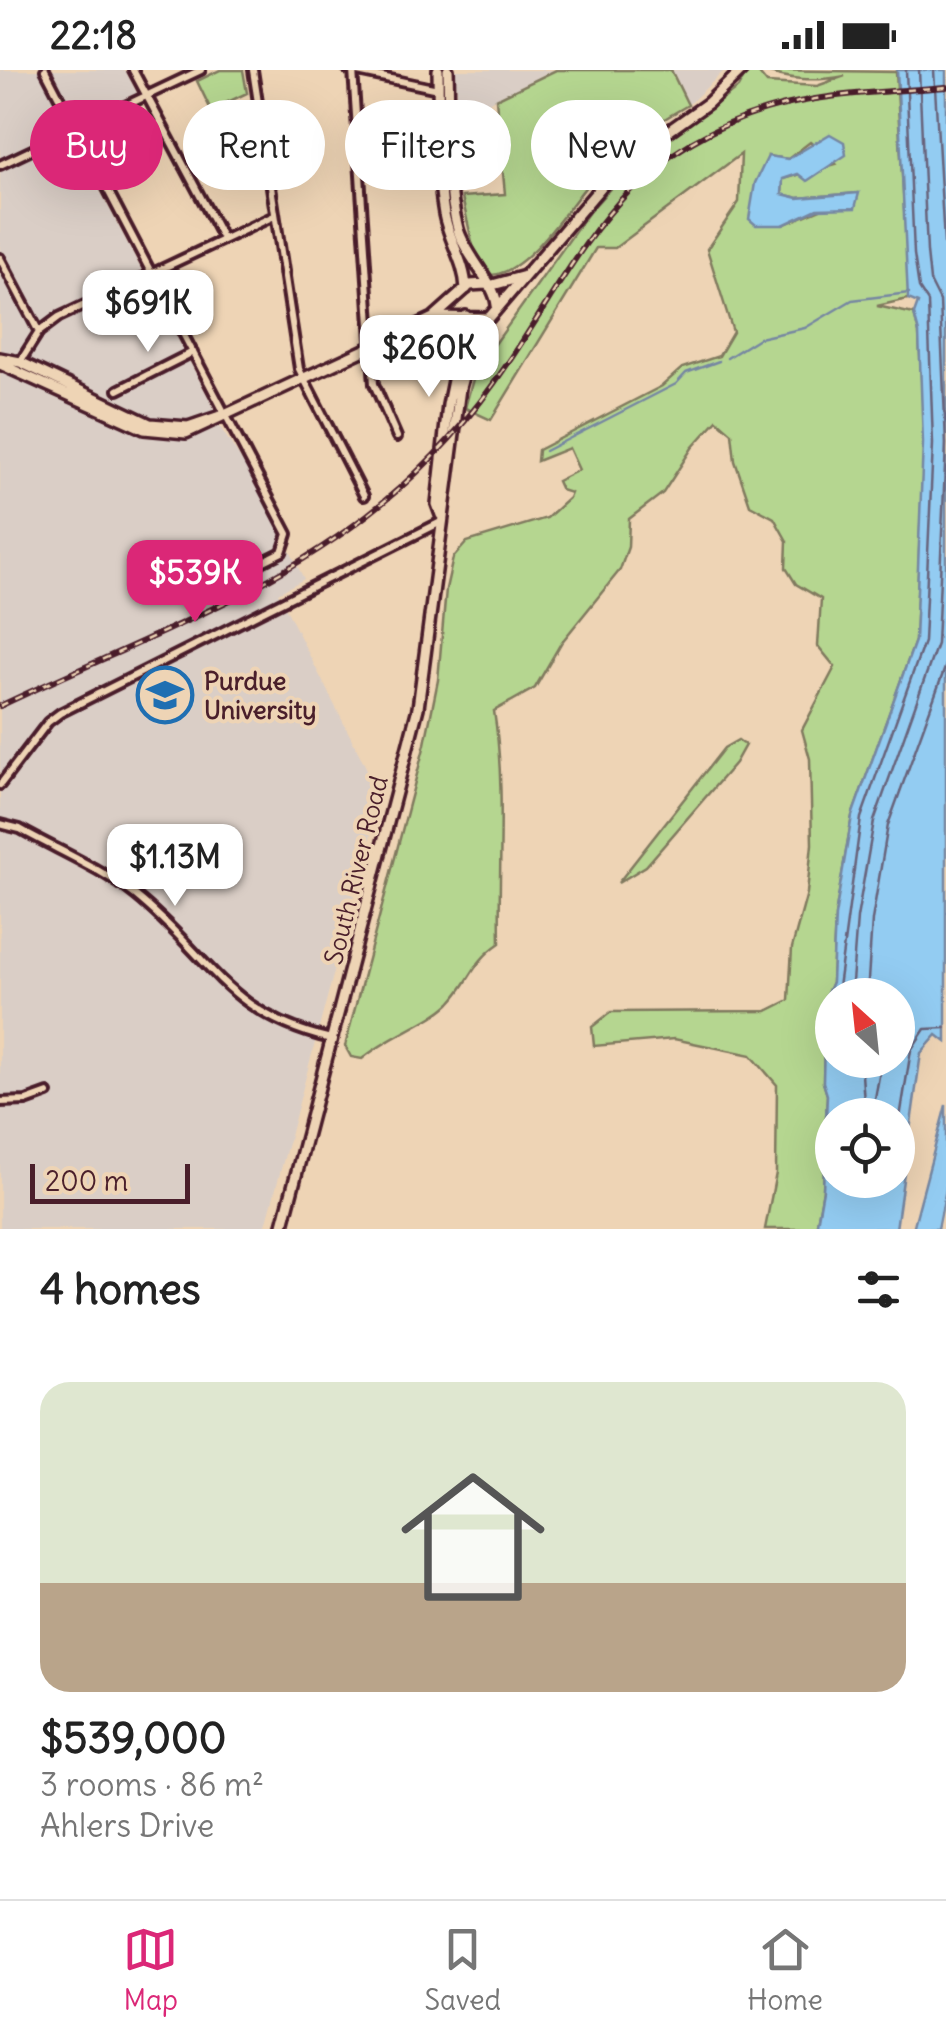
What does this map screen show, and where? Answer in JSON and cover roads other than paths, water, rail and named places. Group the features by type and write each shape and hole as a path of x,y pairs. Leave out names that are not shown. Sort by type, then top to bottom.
{"main road":[{"path":"443,70 436,89 443,208 448,234 465,268 465,315"},
{"path":"443,70 449,97 456,220 466,248 497,305"},
{"path":"729,82 734,70"},
{"name":"South River Road","path":"282,1229 418,708 460,388 474,335 618,166 708,103 742,70"},
{"path":"0,361 154,431 198,430 433,318 463,293 525,276"},
{"path":"433,318 465,315 484,320"},
{"name":"South River Road","path":"441,518 438,504 448,404 465,315"},
{"path":"0,361 20,362 150,424 188,426 226,414"}],"street":[{"path":"45,70 61,100"},
{"path":"133,70 222,238"},
{"path":"138,100 201,70"},
{"path":"253,70 304,378 364,496"},
{"path":"397,437 376,392 351,70 436,89"},
{"path":"0,165 30,151"},
{"path":"108,190 288,534 282,552 244,572"},
{"path":"20,362 39,332 59,317 275,216"},
{"path":"0,258 39,332"},
{"path":"118,390 194,352"},
{"path":"0,785 48,722 60,713 441,518"},
{"path":"0,824 20,829 130,891 261,1014 288,1029 331,1039"},
{"path":"0,1102 26,1101 48,1093"}],"water":[{"path":"897,70 946,70 946,1042 937,1035 921,1053 915,1098 827,1098 823,1078 915,1078 915,978 832,978 835,916 852,816 915,641 923,443 919,333 914,314 918,303 908,299"},
{"path":"830,134 844,142 846,155 807,181 798,174 783,179 782,194 798,198 859,193 855,208 817,209 783,225 756,225 749,219 755,183 768,156 788,159"},
{"path":"946,1105 946,1189 938,1229 913,1229"},
{"path":"822,1198 900,1198 896,1229 816,1229"}],"waterway":[{"path":"727,358 759,338 805,328 852,300 909,293"},
{"path":"545,451 676,384 686,373 719,361"}],"railway":[{"path":"0,706 246,592 338,536 381,504 450,438 508,363 585,245 641,180 675,152 716,129 788,104 946,87"}],"place":[{"name":"Purdue University","path":"165,695"}]}
